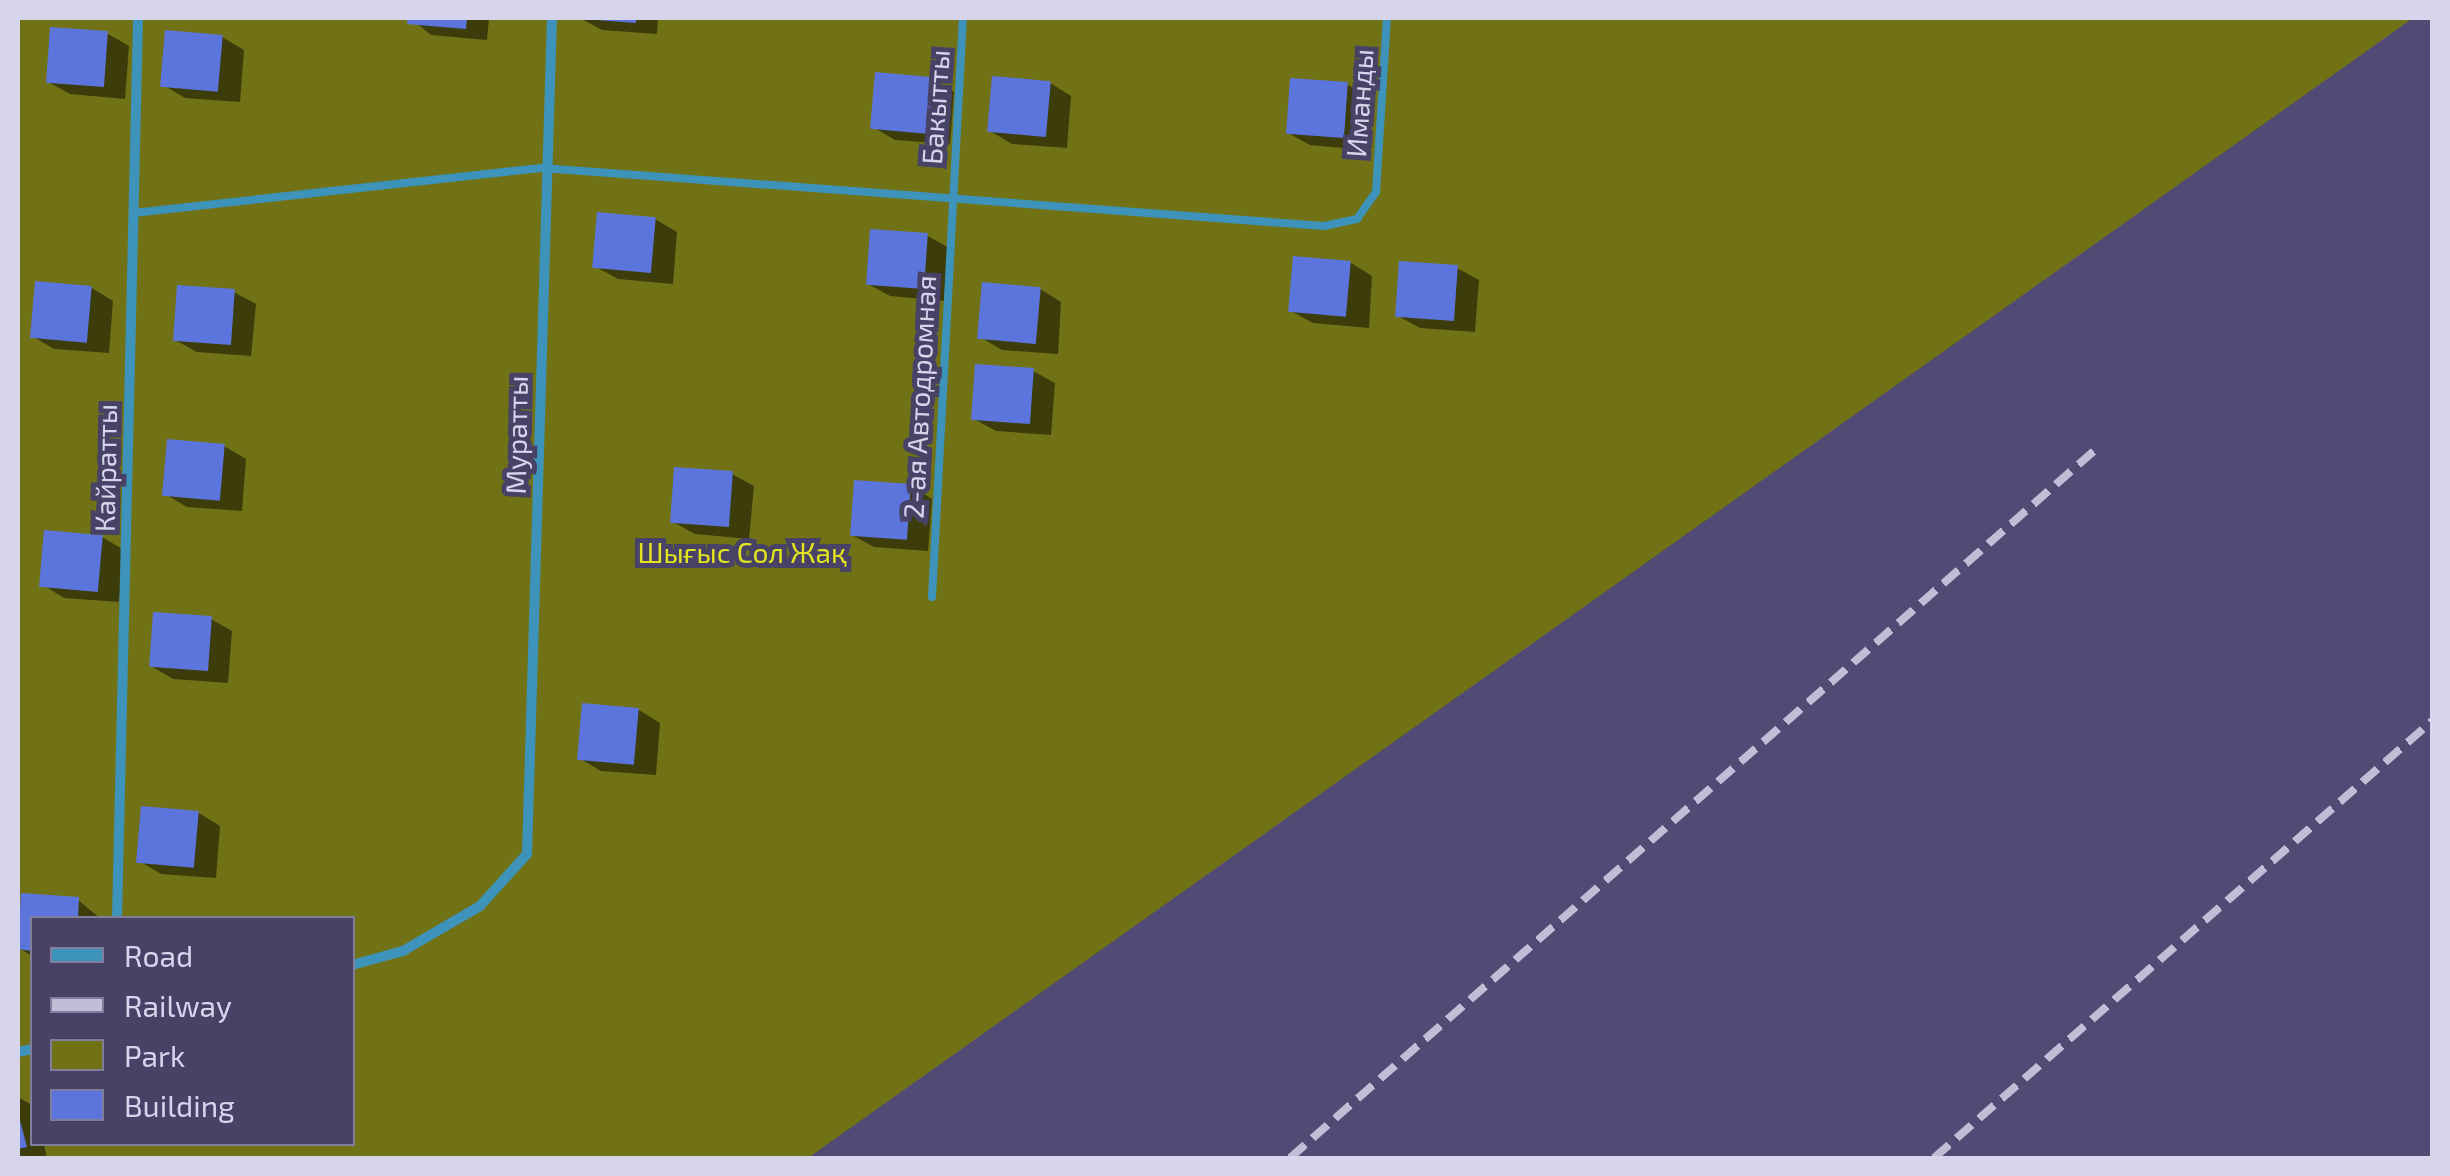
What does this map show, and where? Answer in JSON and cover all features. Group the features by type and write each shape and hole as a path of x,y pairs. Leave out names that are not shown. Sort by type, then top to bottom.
{"street":[{"name":"Кайратты","path":"118,916 138,18"},
{"name":"Муратты","path":"355,964 403,952 480,906 527,854 542,168 552,18"}],"lane":[{"name":"Бакытты","path":"952,200 964,18"},
{"name":"Иманды","path":"952,200 1324,226 1356,220 1376,192 1387,18"},
{"path":"132,213 542,168 952,200"},
{"name":"2-ая Автодромная","path":"932,597 952,200"}],"shaded area":[{"path":"1916,18 2432,18 2432,1158 764,1158"}],"green space":[{"name":"Шығыс Сол Жақ","path":"18,18 2413,18 808,1158 18,1158"}],"building":[{"path":"408,18 467,18 466,29 407,24"},
{"path":"636,18 636,23 596,20"},
{"path":"50,27 108,31 104,87 46,83"},
{"path":"165,30 223,35 218,92 160,87"},
{"path":"875,72 934,77 929,134 870,129"},
{"path":"992,76 1051,81 1046,137 987,132"},
{"path":"1290,78 1348,82 1344,138 1286,134"},
{"path":"597,212 656,217 651,273 592,268"},
{"path":"870,229 928,233 924,289 866,285"},
{"path":"1293,256 1351,261 1346,317 1288,312"},
{"path":"1399,261 1458,265 1454,321 1395,317"},
{"path":"35,281 92,286 87,343 30,338"},
{"path":"982,282 1041,287 1036,344 977,339"},
{"path":"177,285 235,289 231,345 173,341"},
{"path":"975,364 1034,368 1030,424 971,420"},
{"path":"167,439 225,444 220,501 162,496"},
{"path":"674,467 733,471 729,527 670,523"},
{"path":"854,480 911,484 907,540 850,536"},
{"path":"44,530 103,535 98,592 39,587"},
{"path":"153,612 212,616 208,671 149,667"},
{"path":"582,703 639,708 634,765 577,760"},
{"path":"141,806 199,811 194,868 136,863"},
{"path":"21,893 79,897 78,916 30,916 30,951 18,949"},
{"path":"18,1113 27,1147 18,1149"}],"railway":[{"path":"1290,1158 2095,450"},
{"path":"1934,1158 2432,721"}]}
